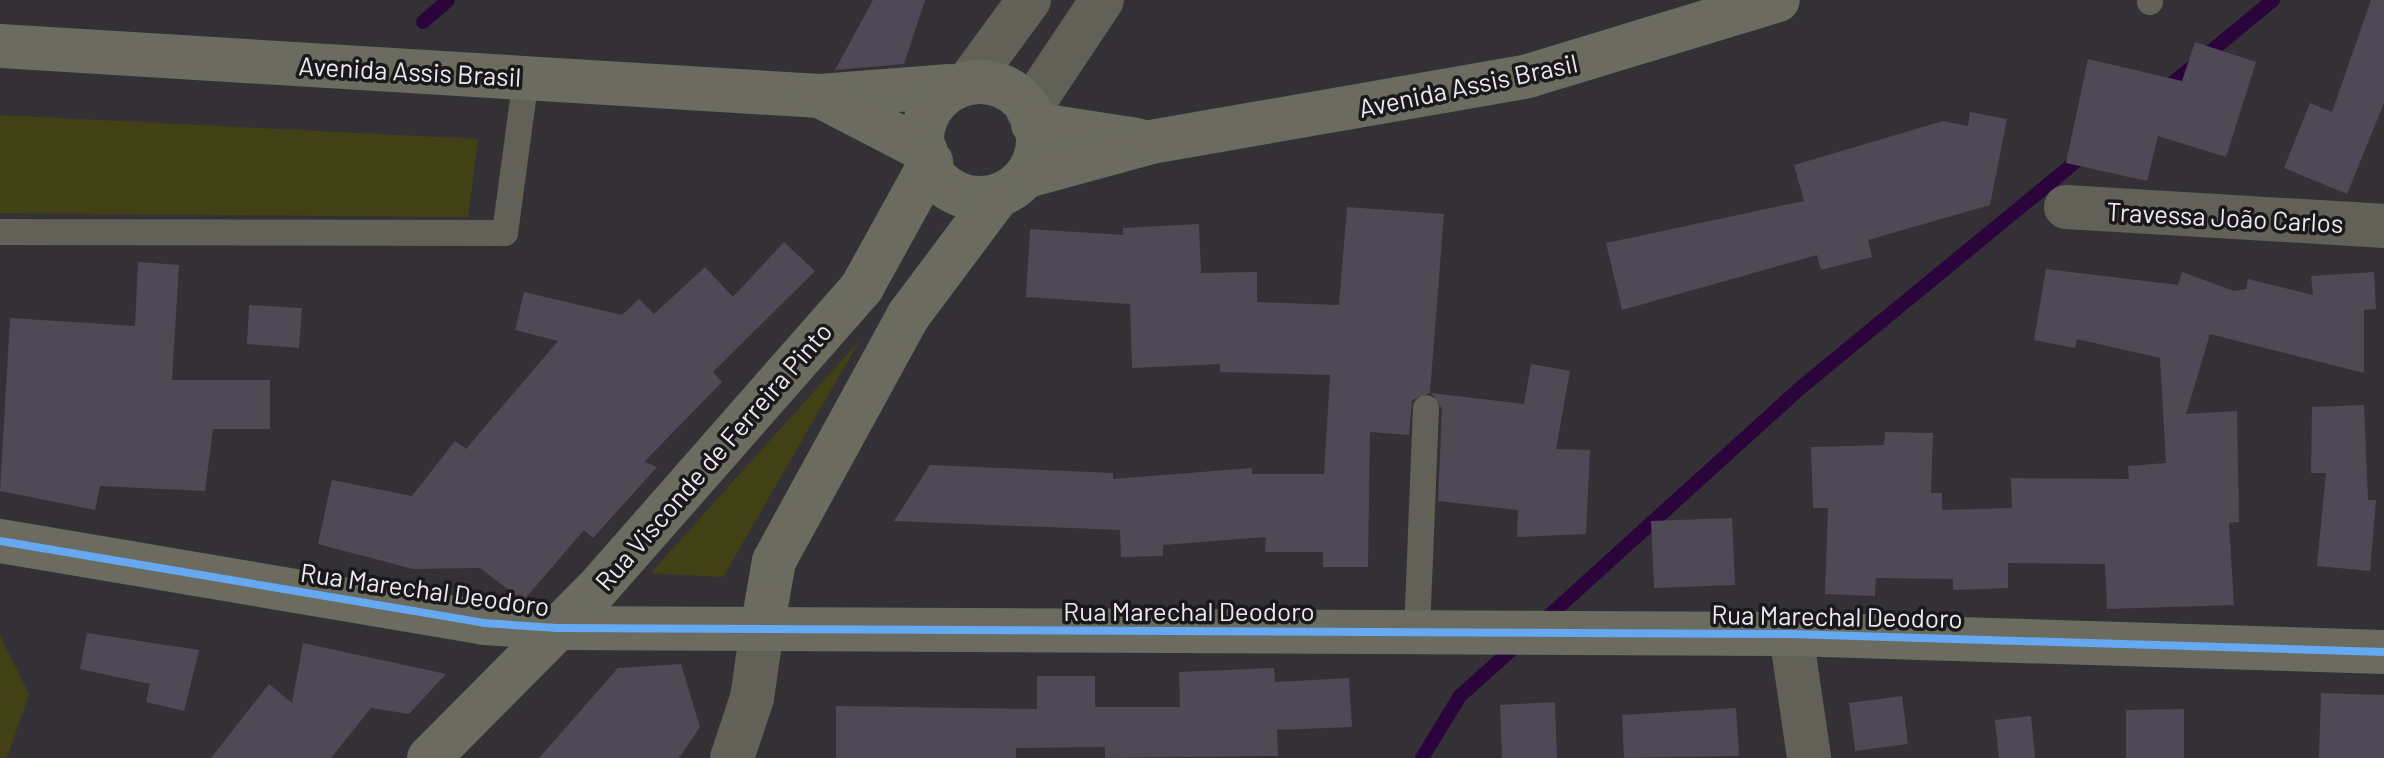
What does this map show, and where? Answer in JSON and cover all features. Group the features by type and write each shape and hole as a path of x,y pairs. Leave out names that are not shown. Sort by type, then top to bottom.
{"street":[{"path":"1011,189 952,192 928,156 934,103 960,82 1029,0"},
{"path":"732,758 752,698 774,561 908,316 1011,189 1030,118 1102,0"},
{"name":"Avenida Assis Brasil","path":"1011,189 1151,142 1528,76 1778,0"},
{"name":"Avenida Assis Brasil","path":"0,46 820,96 960,82"},
{"path":"960,82 1013,92 1030,118"},
{"name":"Avenida Assis Brasil","path":"820,96 928,156"},
{"name":"Avenida Assis Brasil","path":"1030,118 1151,142"},
{"name":"Rua Visconde de Ferreira Pinto","path":"429,758 557,628 862,287 928,156"},
{"name":"Travessa João Carlos","path":"2066,207 2384,226"},
{"name":"Rua Marechal Deodoro","path":"0,541 484,623 557,628 1791,634 2384,652"},
{"path":"1791,634 1809,758"}],"lane":[{"path":"0,232 505,233 526,78"},
{"path":"1417,632 1426,408"}],"shaded area":[{"path":"0,115 478,139 468,217 0,213"},
{"path":"860,340 723,577 651,573"},
{"path":"0,636 29,694 7,758 0,758"}],"building":[{"path":"873,0 925,0 904,64 835,70"},
{"path":"2371,0 2384,0 2384,103 2347,194 2284,168 2310,103 2332,112"},
{"path":"2195,42 2256,62 2226,157 2158,136 2147,181 2066,163 2088,59 2182,81"},
{"path":"1970,112 2007,119 1990,205 1868,240 1872,257 1821,270 1817,255 1622,310 1606,243 1804,201 1794,165 1943,121 1968,126"},
{"path":"1347,207 1444,214 1430,393 1412,400 1409,435 1370,432 1368,567 1323,567 1323,552 1265,552 1266,537 1163,545 1163,556 1121,557 1120,530 894,521 930,465 1113,473 1113,479 1252,468 1252,474 1324,474 1330,375 1220,372 1220,364 1132,368 1130,304 1026,297 1030,229 1123,235 1123,228 1199,224 1201,273 1257,272 1257,302 1339,305"},
{"path":"784,242 815,271 713,372 722,382 644,462 657,467 593,538 584,530 523,601 480,568 413,569 318,544 332,480 412,496 455,441 466,449 558,341 515,330 524,292 622,315 639,299 654,314 705,267 733,297"},
{"path":"138,262 179,265 172,380 270,380 270,429 213,429 205,491 100,486 95,510 0,491 10,318 135,326"},
{"path":"2046,269 2178,285 2182,272 2234,291 2246,289 2248,279 2313,295 2311,276 2374,272 2376,309 2364,310 2364,373 2210,334 2186,414 2237,411 2239,522 2229,523 2234,605 2107,609 2105,564 2008,563 2008,588 1953,590 1953,579 1876,578 1875,596 1825,594 1828,508 1813,508 1811,447 1884,445 1885,432 1933,433 1931,493 1942,493 1942,510 2012,508 2011,478 2129,479 2128,466 2166,463 2160,358 2077,339 2075,348 2034,340"},
{"path":"249,305 302,308 299,348 247,344"},
{"path":"1531,364 1570,371 1556,449 1590,450 1586,534 1517,537 1518,510 1438,501 1442,409 1431,393 1524,404"},
{"path":"2364,405 2368,500 2376,500 2370,571 2317,566 2326,473 2311,473 2312,407"},
{"path":"1732,518 1735,585 1654,588 1651,521"},
{"path":"87,633 199,650 184,711 146,702 150,684 80,669"},
{"path":"303,643 446,674 409,714 371,708 331,758 211,758 269,684 292,703"},
{"path":"681,664 700,727 679,758 539,758 618,668"},
{"path":"1274,668 1275,682 1349,678 1352,727 1277,730 1278,756 1105,758 1105,747 1016,748 1016,758 836,758 836,706 1037,709 1037,676 1095,676 1095,707 1180,707 1179,672"},
{"path":"2321,693 2384,695 2384,758 2319,758"},
{"path":"1902,696 1908,744 1855,751 1849,703"},
{"path":"1555,702 1557,758 1502,758 1500,705"},
{"path":"1736,708 1739,756 1624,758 1622,715"},
{"path":"2184,709 2184,758 2126,758 2126,710"},
{"path":"2031,716 2035,758 1999,758 1995,720"}],"waterway":[{"path":"423,22 448,0"},
{"path":"2163,91 2273,0"},
{"path":"1540,624 1799,389 2088,152"},
{"path":"1422,758 1460,696 1519,643"}],"cycle path":[{"path":"0,541 484,623 557,628 1791,634 2384,652"}]}
